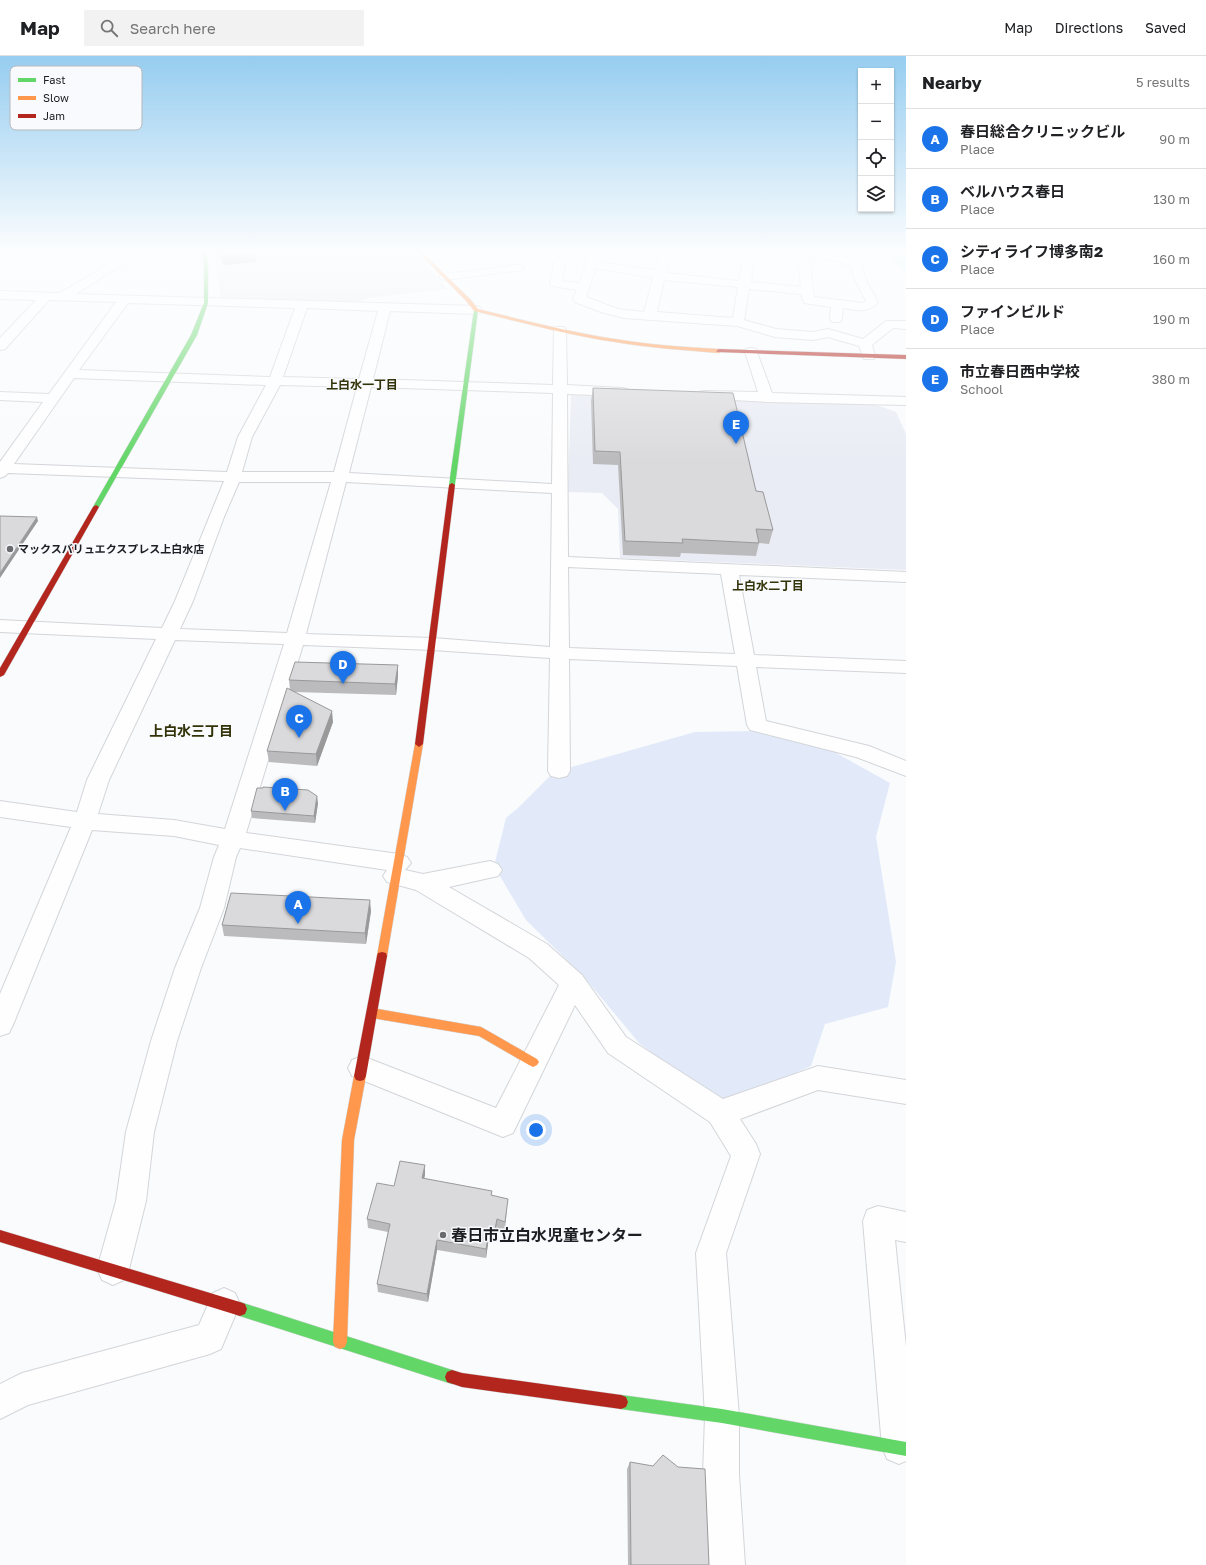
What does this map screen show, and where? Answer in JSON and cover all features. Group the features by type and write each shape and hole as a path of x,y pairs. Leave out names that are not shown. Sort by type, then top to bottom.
{"street":[{"path":"0,346 23,321"},
{"path":"1,470 54,398 69,374 109,321"},
{"path":"0,675 117,472 194,335 199,321"},
{"path":"0,1025 85,821 98,780 184,601 246,437 275,381 296,321"},
{"path":"113,1269 131,1200 140,1132 164,1041 188,968 212,908 225,858 233,839 295,638 340,478 381,321"},
{"path":"340,1342 348,1140 418,754 474,321"},
{"path":"524,321 560,330 636,344 718,351 751,352 867,350 906,357"},
{"path":"731,321 738,322 775,333 813,336 828,333 867,350"},
{"path":"833,335 835,321"},
{"path":"867,350 890,324 906,324"},
{"path":"559,771 560,330"},
{"path":"751,352 767,398"},
{"path":"69,374 170,376 275,381 465,385 638,393"},
{"path":"691,395 906,401"},
{"path":"0,396 54,398"},
{"path":"1,470 340,478 560,489"},
{"path":"560,562 906,577"},
{"path":"729,570 757,725 862,751 906,769"},
{"path":"0,626 433,644 559,653 906,668"},
{"path":"0,809 85,821 174,828 397,870 423,883 538,950 573,982 617,1045 720,1112 746,1154 712,1253 722,1416 721,1475 727,1565"},
{"path":"423,883 490,870"},
{"path":"362,1068 503,1124 573,982"},
{"path":"372,1013 482,1032 533,1062"},
{"path":"720,1112 818,1078 906,1092"},
{"path":"0,1236 113,1269 462,1380 722,1416 902,1448 878,1221 906,1227"},
{"path":"0,1402 22,1390 210,1338 224,1304"}],"shaded area":[{"path":"571,394 874,404 896,412 906,434 906,570 620,558 618,509 602,493 568,492"},
{"path":"755,731 820,744 890,783 876,837 896,962 888,1007 825,1024 811,1066 733,1101 713,1100 639,1043 584,977 526,920 494,866 506,818 554,772 695,732"}],"building":[{"path":"593,388 733,393 756,491 763,492 773,530 756,529 759,543 682,539 683,543 625,541 620,452 595,451"},
{"name":"マックスバリュエクスプレス上白水店","path":"0,516 37,517 0,573"},
{"path":"295,662 398,665 395,684 289,680"},
{"path":"287,688 332,711 316,754 267,751"},
{"path":"263,787 308,790 317,796 314,816 251,811 257,788"},
{"path":"231,893 370,900 365,933 222,925"},
{"name":"春日市立白水児童センター","path":"400,1161 425,1165 422,1178 492,1191 491,1195 508,1199 505,1222 497,1219 495,1229 490,1228 486,1249 437,1240 427,1294 377,1284 390,1224 367,1219 377,1183 394,1186"},
{"path":"663,1455 678,1467 705,1469 709,1565 631,1565 630,1462 653,1466"}],"traffic: fast":[{"path":"96,507 194,335 199,321"},
{"path":"452,485 474,321"},
{"path":"240,1309 452,1377"},
{"path":"621,1402 722,1416 906,1449"}],"traffic: slow":[{"path":"523,321 616,341 719,351"},
{"path":"382,956 419,744"},
{"path":"372,1013 481,1032 533,1062"},
{"path":"340,1342 348,1140 360,1076"}],"traffic: jam":[{"path":"719,351 906,357"},
{"path":"419,744 452,485"},
{"path":"0,675 96,507"},
{"path":"360,1076 382,956"},
{"path":"0,1236 240,1309"},
{"path":"452,1377 462,1380 621,1402"}],"place":[{"name":"市立春日西中学校","path":"736,444"},
{"name":"マックスバリュエクスプレス上白水店","path":"10,549"},
{"name":"ファインビルド","path":"343,684"},
{"name":"シティライフ博多南2","path":"299,738"},
{"name":"ベルハウス春日","path":"285,811"},
{"name":"春日総合クリニックビル","path":"298,924"},
{"name":"春日市立白水児童センター","path":"443,1235"}],"district":[{"name":"上白水一丁目","path":"362,385"},
{"name":"上白水二丁目","path":"768,586"},
{"name":"上白水三丁目","path":"191,731"}]}
